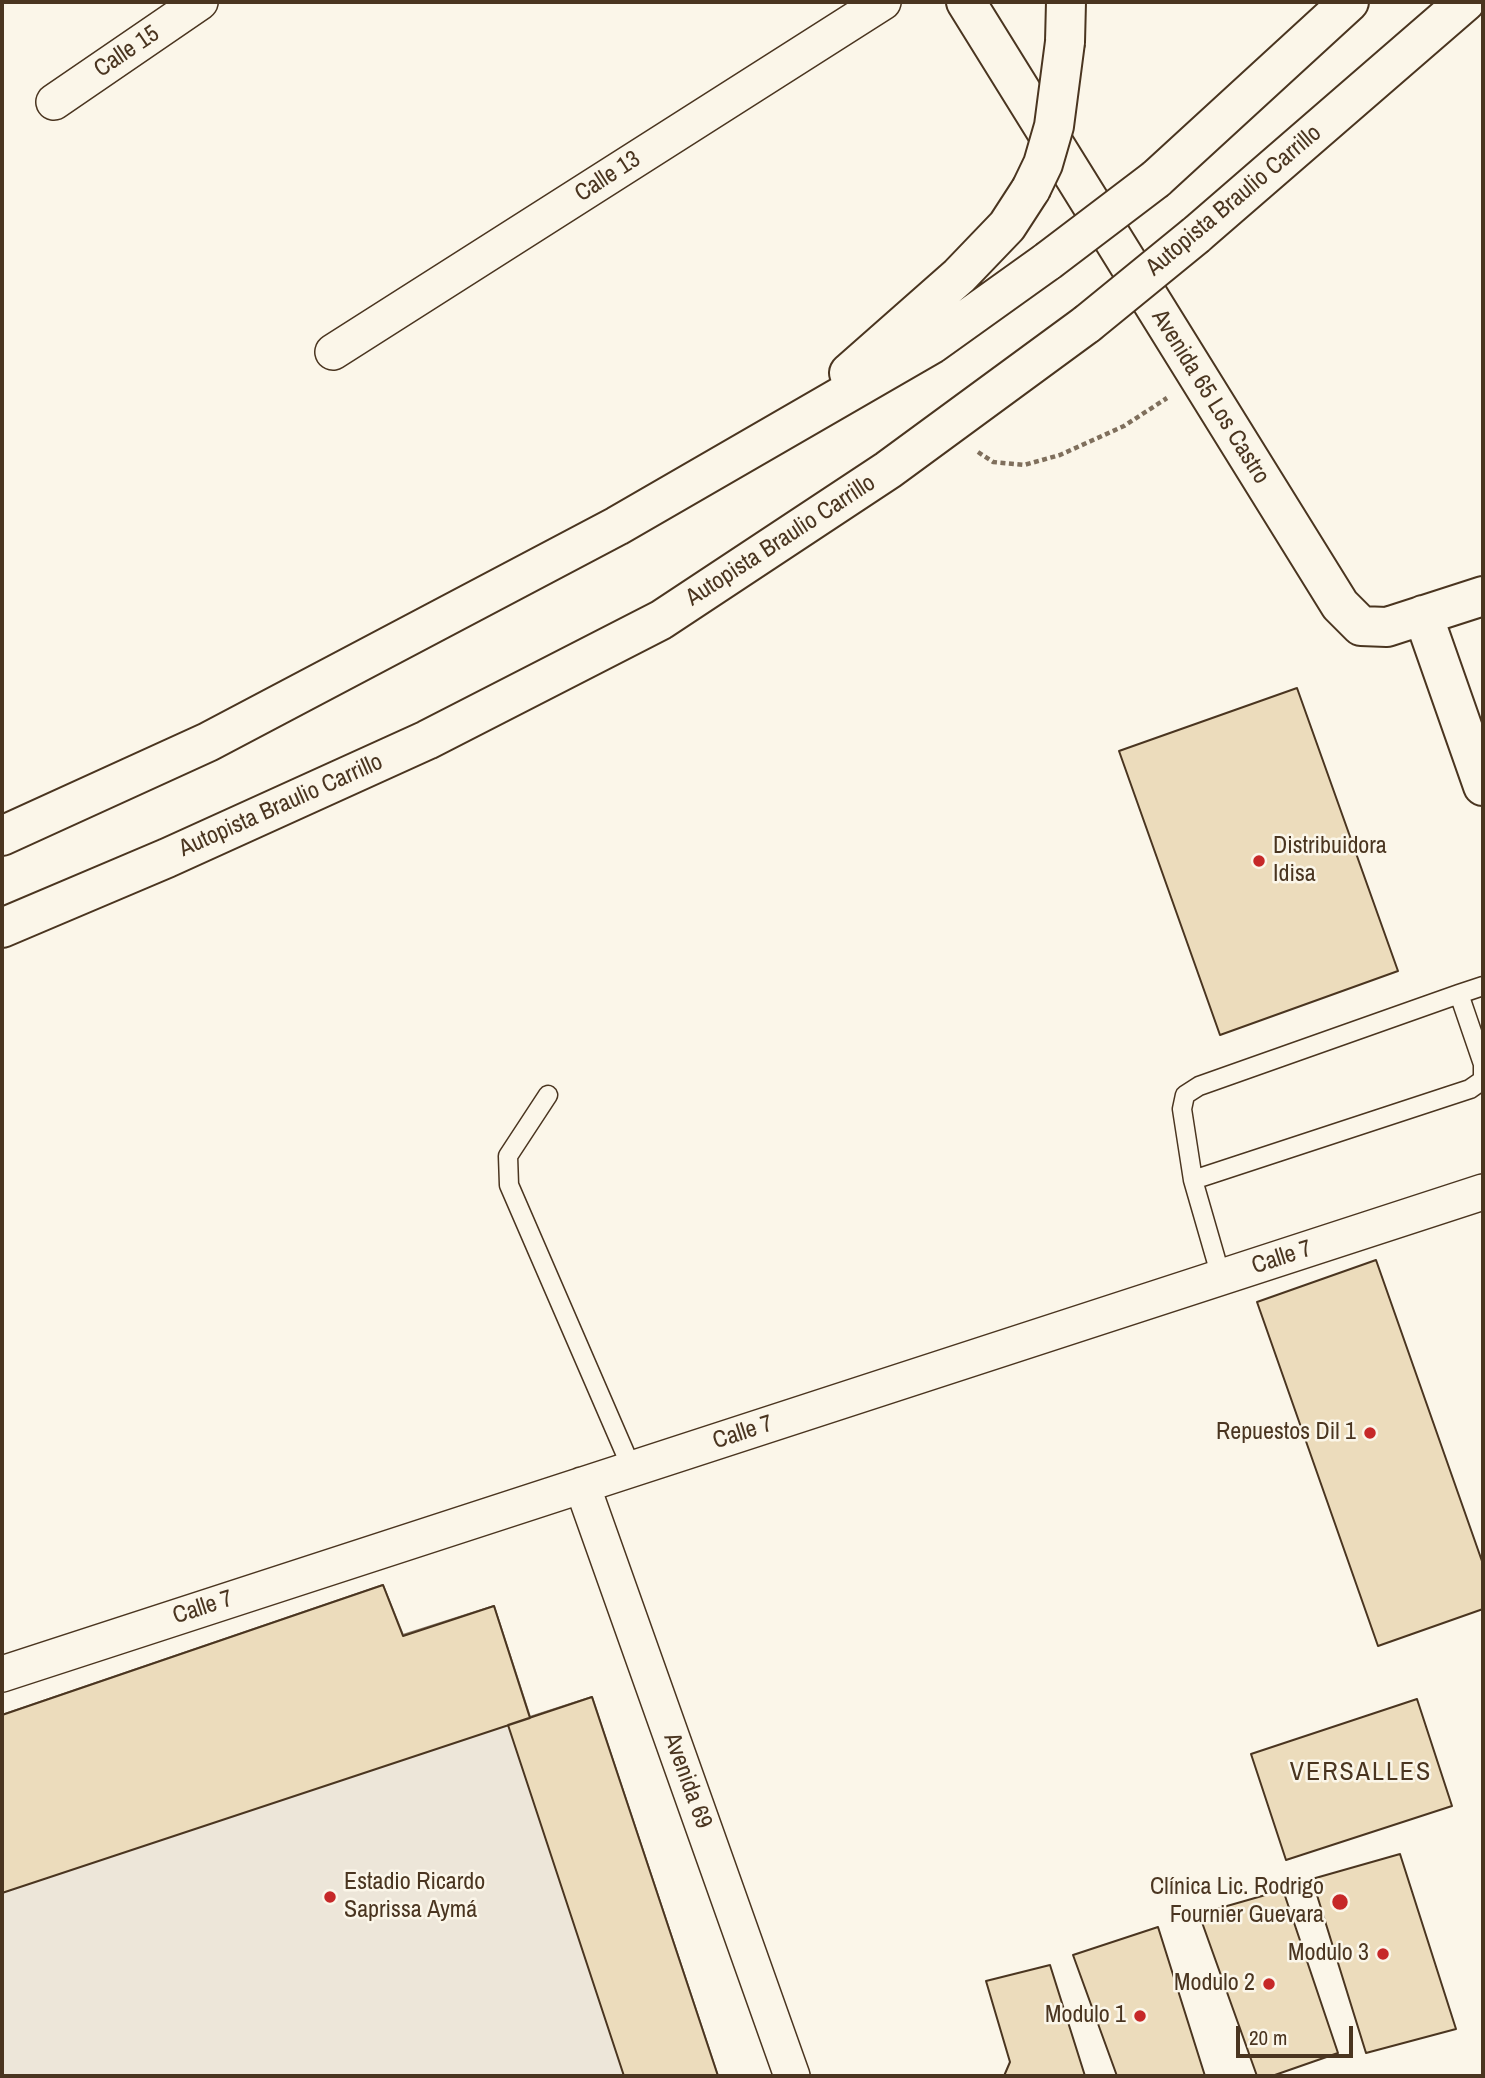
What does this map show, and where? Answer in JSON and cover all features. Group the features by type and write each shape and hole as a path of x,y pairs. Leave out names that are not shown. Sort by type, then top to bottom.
{"main road":[{"name":"Avenida 65 Los Castro","path":"966,2 1340,605 1361,626 1387,626 1423,615"},
{"path":"784,430 959,276 1007,226 1031,189 1043,164 1054,126 1065,42 1066,2"},
{"path":"2,836 208,742 617,526 932,344 1156,179 1349,2"},
{"name":"Autopista Braulio Carrillo","path":"2,928 167,858 427,740 662,620 947,429 1087,324 1196,235 1465,2"},
{"path":"1483,596 1423,615 1483,786"}],"street":[{"name":"Calle 15","path":"54,102 200,2"},
{"name":"Calle 13","path":"333,352 883,2"},
{"name":"Calle 7","path":"2,1674 1483,1192"},
{"name":"Avenida 69","path":"582,1485 792,2076"}],"lane":[{"path":"1222,1277 1193,1180 1182,1110 1185,1095 1199,1086 1483,986"},
{"path":"1193,1180 1470,1089 1483,1080 1483,1064 1459,994"},
{"path":"548,1095 508,1156 509,1185 632,1469"}],"path":[{"path":"947,429 993,462 1024,465 1060,455 1124,426 1197,375"}],"shaded area":[{"name":"Estadio Ricardo Saprissa Aymá","path":"383,1585 403,1635 494,1606 530,1717 592,1697 718,2076 2,2076 2,1715"}],"building":[{"name":"Distribuidora Idisa","path":"1297,688 1398,971 1220,1035 1119,751"},
{"name":"Repuestos Dil 1","path":"1376,1260 1483,1564 1483,1609 1378,1646 1257,1302"},
{"path":"383,1585 403,1636 494,1606 530,1718 2,1893 2,1715"},
{"path":"592,1697 718,2076 624,2076 508,1725"},
{"path":"1417,1699 1452,1806 1286,1860 1251,1754"},
{"name":"Modulo 3","path":"1400,1854 1456,2029 1366,2053 1312,1879"},
{"name":"Modulo 2","path":"1283,1890 1338,2053 1272,2076 1257,2076 1199,1914"},
{"name":"Modulo 1","path":"1158,1927 1205,2076 1117,2076 1073,1955"},
{"path":"1050,1965 1085,2076 1004,2076 1010,2062 986,1981"}],"place":[{"name":"Distribuidora Idisa","path":"1259,861"},
{"name":"Repuestos Dil 1","path":"1370,1433"},
{"name":"Estadio Ricardo Saprissa Aymá","path":"330,1897"},
{"name":"Clínica Lic. Rodrigo Fournier Guevara","path":"1340,1902"},
{"name":"Modulo 3","path":"1383,1954"},
{"name":"Modulo 2","path":"1269,1984"},
{"name":"Modulo 1","path":"1140,2016"}],"district":[{"name":"VERSALLES","path":"1361,1773"}]}
